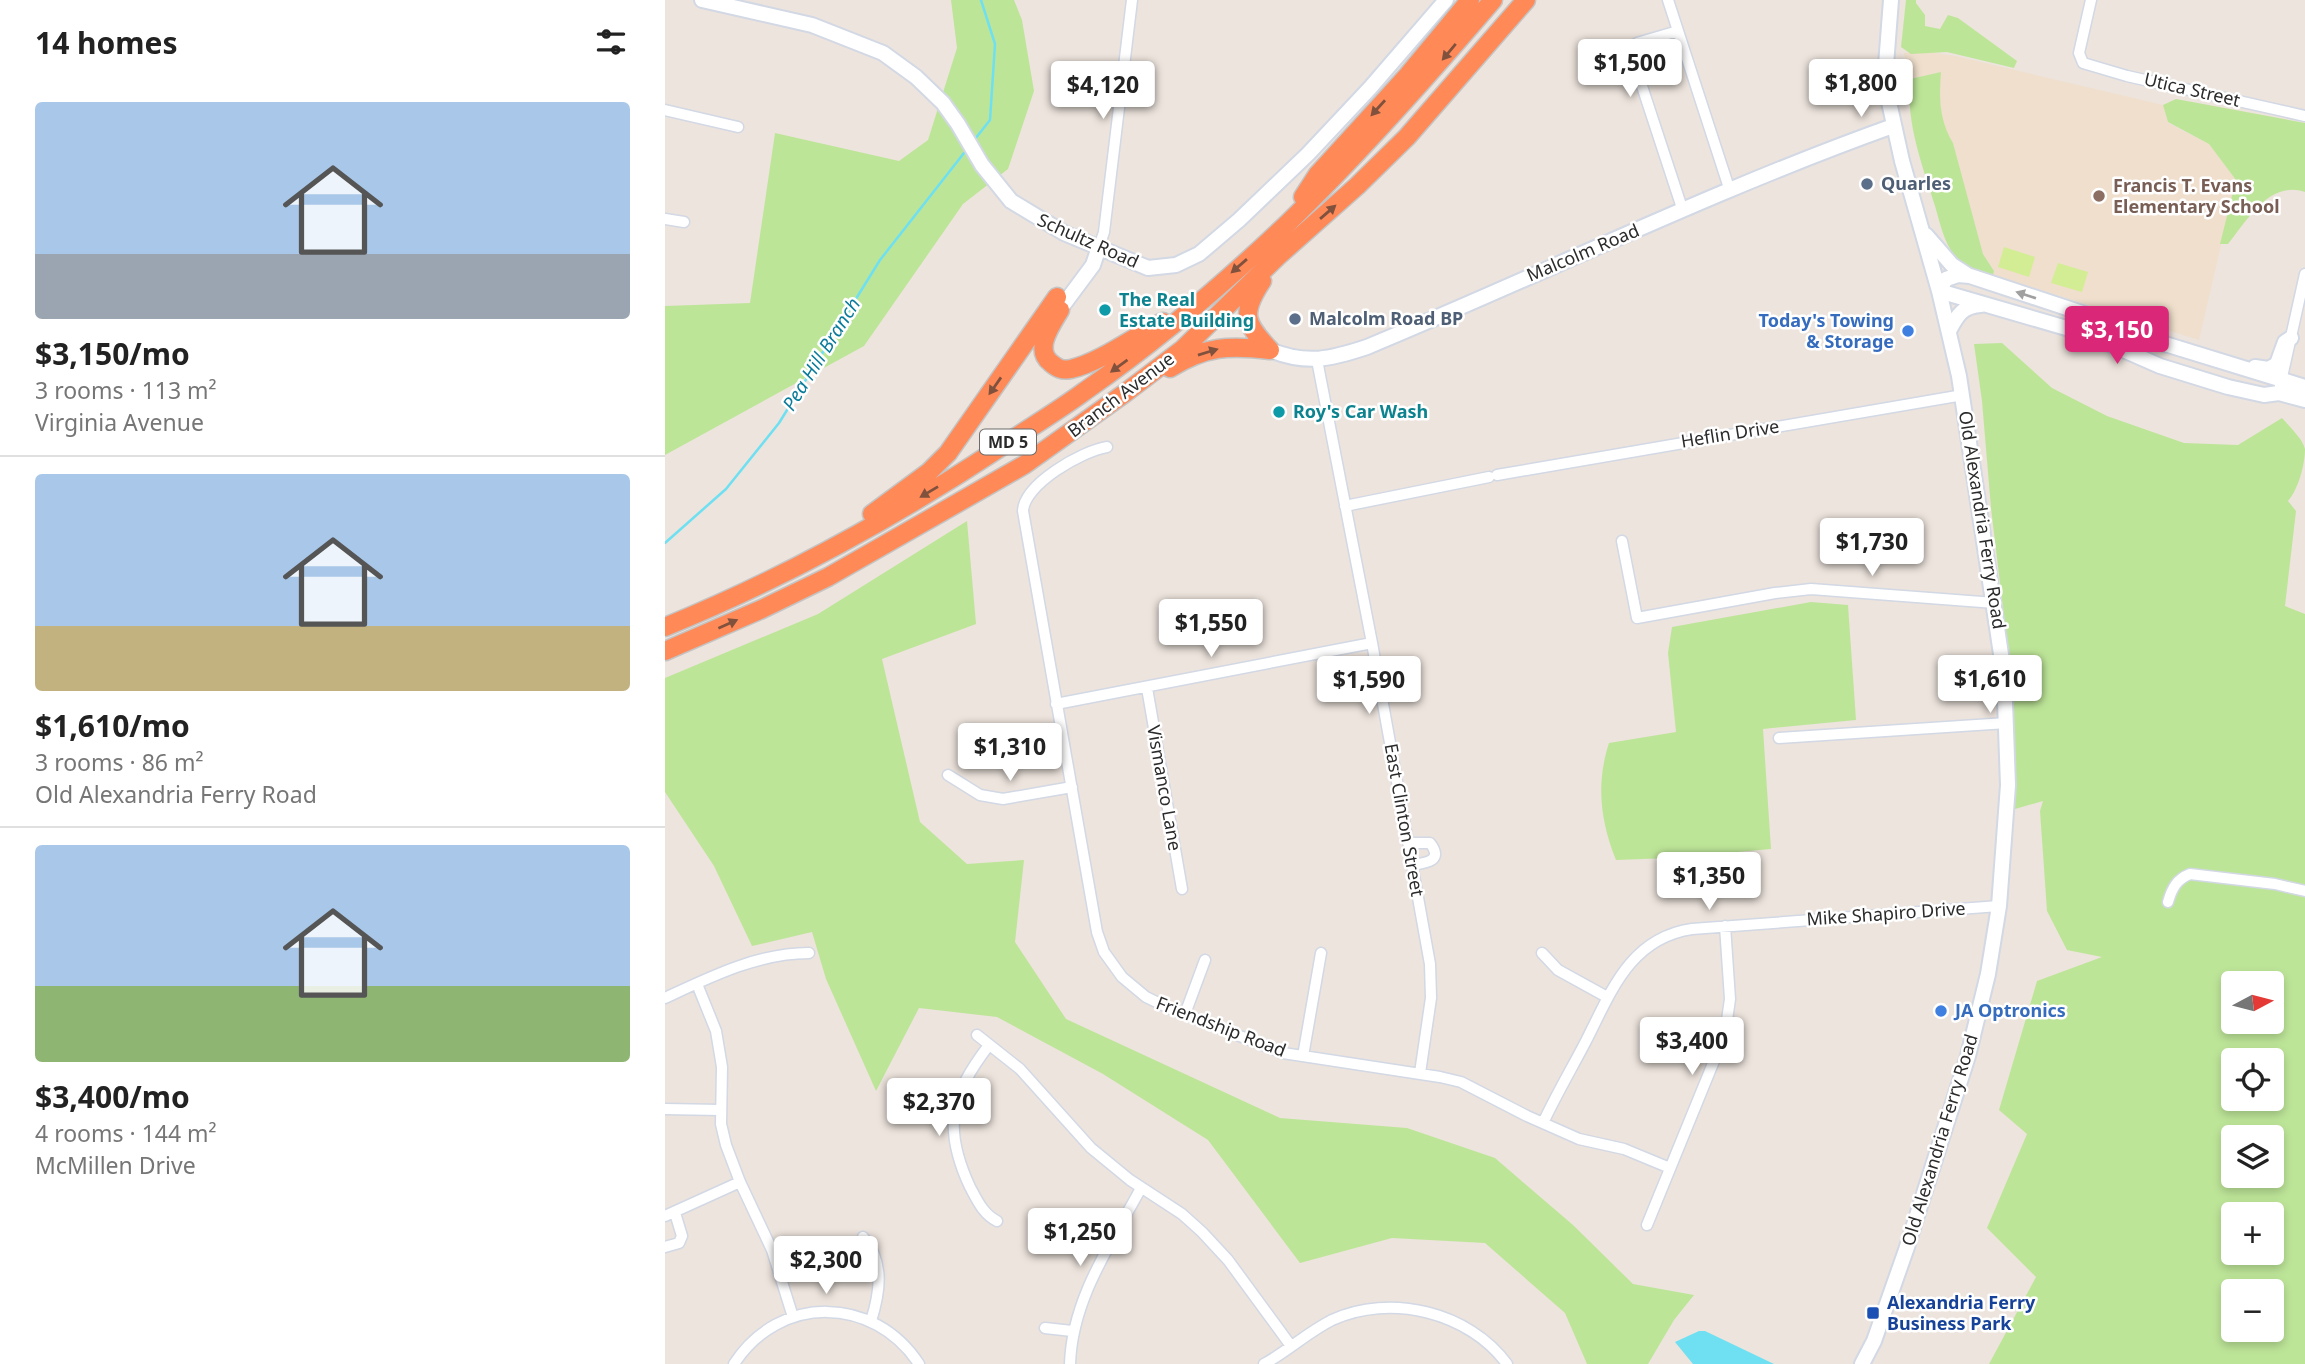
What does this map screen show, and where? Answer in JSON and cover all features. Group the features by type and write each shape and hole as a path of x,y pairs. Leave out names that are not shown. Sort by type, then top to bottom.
{"highway":[{"path":"1286,224 1318,174 1408,75 1470,0"},
{"name":"Branch Avenue","path":"665,626 726,600 873,527 980,461 1085,391 1191,308 1286,224 1393,116 1493,0"},
{"name":"Branch Avenue","path":"665,651 828,577 1024,465 1182,349 1406,137 1526,0"},
{"path":"1465,69 1539,0"},
{"path":"1270,350 1248,322 1248,307 1277,257"},
{"path":"1060,300 1045,336 1046,360 1058,369 1070,369 1091,361 1191,308"},
{"path":"813,558 929,472 948,453 1060,300"},
{"path":"1105,407 1184,360 1213,349 1236,346 1270,350"}],"street":[{"name":"Schultz Road","path":"702,0 812,24 862,43 892,59 927,87 948,109 982,165 1011,201 1064,233 1149,268 1176,265 1199,254 1308,155 1446,0"},
{"path":"1060,300 1086,260 1100,247 1104,232 1132,0"},
{"path":"1668,0 1730,191"},
{"name":"Old Alexandria Ferry Road","path":"1862,1364 1874,1341 1906,1250 1958,1090 1985,987 1999,906 2007,812 2007,723 1995,603 1963,395 1939,291 1893,126 1886,65 1891,0"},
{"name":"Utica Street","path":"2091,0 2079,53 2083,63 2099,69 2305,116"},
{"path":"1678,31 1637,43 1634,54 1638,74 1683,211"},
{"path":"665,110 738,127"},
{"name":"Malcolm Road","path":"1270,350 1294,358 1317,360 1367,347 1730,191 1852,140 1893,126"},
{"path":"665,219 684,222"},
{"path":"1921,229 1952,265 1970,276 2088,315 2139,336 2244,369 2275,390 2305,387"},
{"path":"2275,390 2291,338 2305,274"},
{"path":"1970,276 1958,275 1946,279 1939,291 2087,334 2185,374 2275,390 2305,400"},
{"path":"1949,331 1965,309 1985,304"},
{"path":"2244,369 2253,366 2273,368 2280,361 2285,342 2291,338"},
{"name":"East Clinton Street","path":"1317,360 1372,643 1431,974 1430,1012 1420,1073"},
{"name":"Heflin Drive","path":"1345,506 1493,476 1963,395"},
{"name":"Friendship Road","path":"1107,447 1086,454 1042,482 1028,494 1023,507 1097,932 1104,952 1115,968 1135,989 1158,1003 1273,1050 1461,1082 1582,1140 1624,1149 1670,1168"},
{"path":"1622,541 1637,618 1796,590 1823,589 1995,603"},
{"path":"1056,704 1372,643"},
{"name":"Vismanco Lane","path":"1147,688 1182,889"},
{"path":"1779,738 2007,723"},
{"path":"948,775 980,795 1003,799 1072,787"},
{"path":"1408,843 1426,841 1434,848 1431,862 1412,865"},
{"path":"2168,902 2181,877 2190,874 2275,884 2305,891"},
{"name":"Mike Shapiro Drive","path":"1543,1123 1607,997 1628,965 1664,936 1685,930 1725,926 1999,906"},
{"path":"1647,1225 1728,1023 1730,990 1725,926"},
{"path":"665,998 761,959 792,953 809,953"},
{"path":"1303,1056 1321,953"},
{"path":"1542,953 1558,970 1607,997"},
{"path":"1185,1014 1205,960"},
{"path":"697,984 716,1031 722,1068 720,1110 723,1135 740,1182 772,1250 793,1317"},
{"path":"977,1035 1020,1069 1091,1148 1141,1188 1182,1214 1202,1232 1228,1260 1291,1346"},
{"path":"989,1045 958,1094 954,1132 960,1161 978,1202 987,1214 997,1221"},
{"path":"665,1109 720,1110"},
{"path":"665,1247 679,1243 682,1236 670,1214 740,1182"},
{"path":"1070,1364 1072,1331 1090,1284 1141,1188"},
{"path":"863,1237 873,1247 879,1268 879,1290 871,1321"},
{"path":"1264,1364 1320,1327 1346,1315 1381,1308 1414,1310 1463,1326 1495,1349 1507,1364"},
{"path":"734,1364 742,1352 764,1331 793,1317 812,1312 854,1315 871,1321 901,1342 919,1364"},
{"path":"1045,1328 1072,1331"}],"shaded area":[{"name":"Francis T. Evans Elementary School","path":"1921,51 1955,56 2163,105 2168,123 2209,144 2236,180 2199,340 1993,275 1994,271 1983,254 1953,143 1943,127 1939,91 1941,72 1910,79 1904,53"}],"green space":[{"path":"951,0 1014,0 1022,20 1034,91 1008,169 963,204 864,346 665,455 665,306 750,303 775,133 899,161 928,140 957,48"},
{"path":"1906,0 1916,0 1925,15 1925,26 1940,29 1948,15 1958,18 2017,61 2014,68 1947,52 1911,54 1901,47"},
{"path":"1941,72 1940,100 1943,117 1953,143 1983,254 1994,271 1993,275 1968,267 1951,251 1916,144 1910,112 1910,79"},
{"path":"2176,99 2305,123 2305,192 2292,190 2270,197 2251,214 2228,244 2220,244 2236,180 2209,144 2168,122 2163,105"},
{"path":"2004,247 2035,257 2029,277 1998,267"},
{"path":"2058,263 2088,272 2082,292 2051,283"},
{"path":"2002,343 2052,388 2107,416 2184,443 2238,445 2282,418 2304,445 2304,462 2300,477 2288,501 2296,511 2285,606 2305,614 2305,1364 1989,1364 2036,1277 1987,1228 2027,1134 1999,1110 2037,981 2102,957 2067,950 2047,911 2040,811 2043,801 2015,809 2013,692 1991,508 1974,344"},
{"path":"967,521 976,624 882,659 920,822 967,864 1024,860 1015,942 1066,1019 1280,1118 1407,1128 1495,1158 1573,1225 1633,1284 1694,1295 1674,1320 1648,1364 1587,1364 1565,1313 1485,1243 1392,1238 1300,1263 1208,1140 1103,1074 997,1017 919,1008 876,1091 826,979 812,932 752,946 714,866 665,792 665,678 818,614"},
{"path":"1811,602 1848,605 1856,720 1763,729 1771,849 1616,860 1603,816 1601,787 1605,758 1609,743 1676,732 1668,653 1672,627"}],"water":[{"path":"1705,1331 1774,1364 1693,1364 1675,1342"}],"waterway":[{"name":"Pea Hill Branch","path":"975,139 990,120 995,44 981,0"},
{"name":"Pea Hill Branch","path":"665,543 726,489 779,423 880,260 964,153"}],"place":[{"name":"Quarles","path":"1867,184"},
{"name":"Francis T. Evans Elementary School","path":"2099,196"},
{"name":"The Real Estate Building","path":"1105,310"},
{"name":"Malcolm Road BP","path":"1295,319"},
{"name":"Today's Towing & Storage","path":"1908,331"},
{"name":"Roy's Car Wash","path":"1279,412"},
{"name":"JA Optronics","path":"1941,1011"},
{"name":"Alexandria Ferry Business Park","path":"1873,1313"}]}
